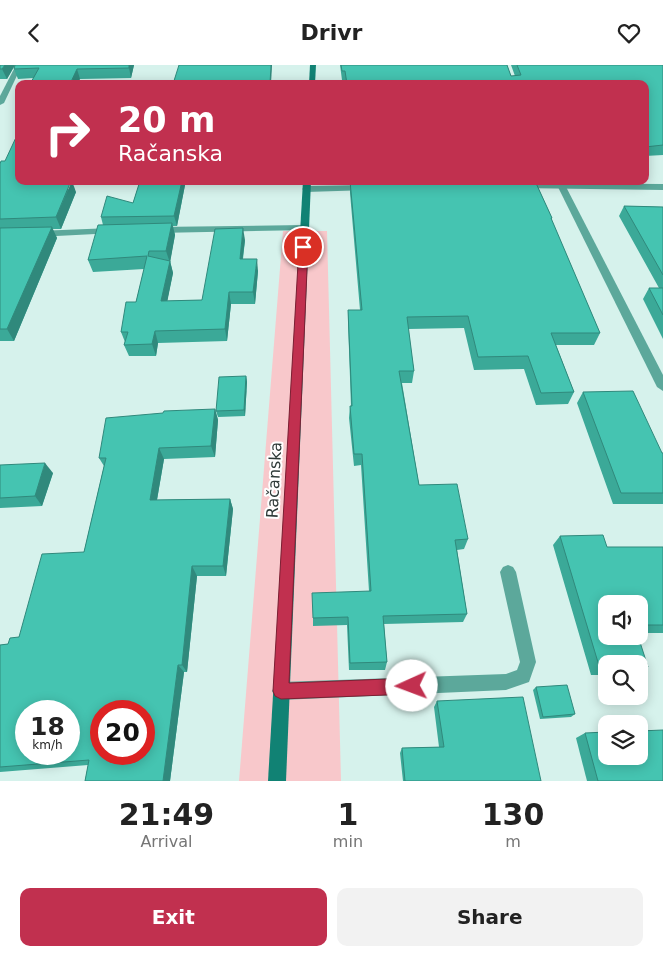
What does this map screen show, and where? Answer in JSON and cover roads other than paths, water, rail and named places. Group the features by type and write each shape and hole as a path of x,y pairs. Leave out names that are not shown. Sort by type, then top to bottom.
{"main road":[{"path":"312,80 313,65"},
{"name":"Račanska","path":"277,781 307,185"}],"street":[{"path":"0,103 3,90 19,65"},
{"path":"307,185 375,188"},
{"path":"512,186 528,185"},
{"path":"561,185 663,387"},
{"path":"612,185 663,187"},
{"path":"143,230 304,228"},
{"path":"29,234 124,231"},
{"path":"281,691 506,683 523,676 528,661 508,571"}]}
